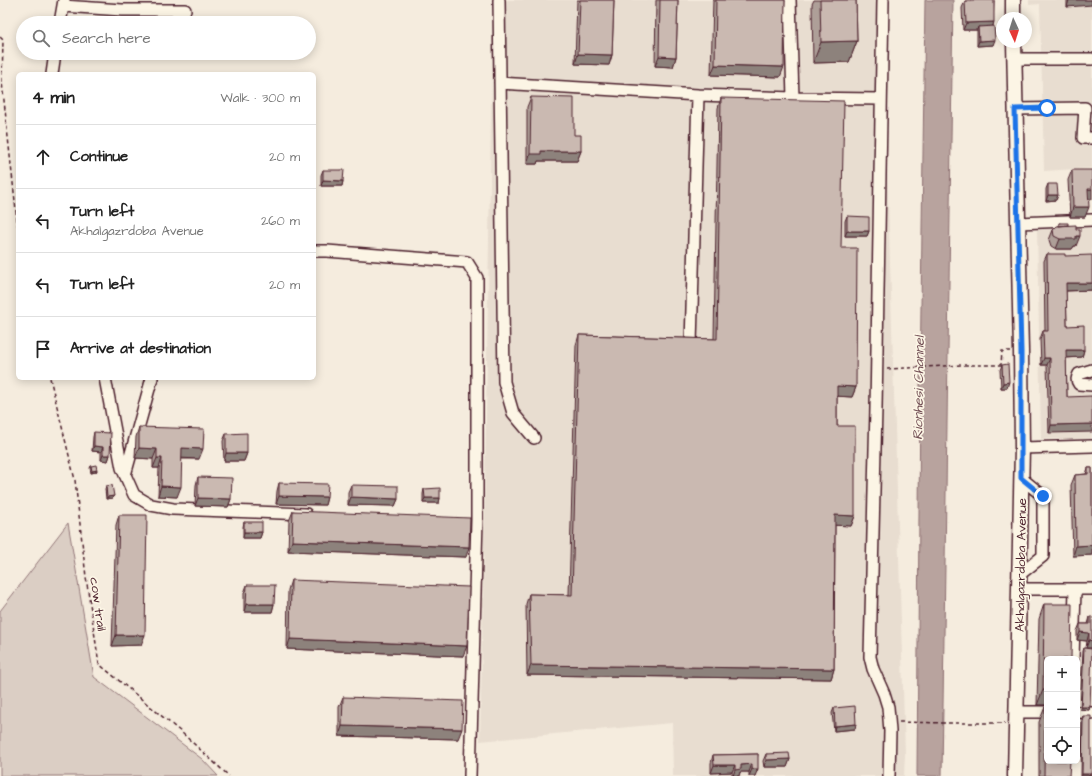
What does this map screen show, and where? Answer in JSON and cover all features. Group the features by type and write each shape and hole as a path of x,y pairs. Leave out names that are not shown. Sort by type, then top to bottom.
{"main road":[{"path":"1013,0 1013,12"},
{"name":"Akhalgazrdoba Avenue","path":"1014,48 1022,448 1015,776"}],"street":[{"path":"499,0 504,382 513,413 534,438"},
{"path":"790,0 793,98"},
{"path":"883,0 870,657 888,708 890,731 889,776"},
{"path":"61,16 63,3 122,10 185,10"},
{"path":"1014,59 1092,59"},
{"path":"52,72 54,60"},
{"path":"500,82 698,95 881,99"},
{"path":"691,344 698,95"},
{"path":"1015,109 1085,108 1083,138 1092,138"},
{"path":"1018,223 1092,220"},
{"path":"316,251 467,262 477,278 470,776"},
{"path":"1092,370 1079,374 1077,378 1079,384 1092,385"},
{"path":"105,380 122,468 134,495 150,506 173,509 313,514"},
{"path":"125,474 151,380"},
{"path":"1022,448 1092,446"},
{"path":"1019,575 1044,556 1043,496 1021,478"},
{"path":"1019,589 1092,589"},
{"path":"1073,656 1075,589"},
{"path":"1080,712 1092,713"},
{"path":"1016,718 1044,713"}],"path":[{"path":"0,37 3,40 2,82 16,211"},
{"path":"896,368 1001,365 1002,351 1021,351"},
{"name":"cow trail","path":"50,380 74,480 99,664 181,732 229,776"},
{"path":"902,722 945,723 1016,718"}],"shaded area":[{"path":"493,0 882,0 905,754 904,776 673,776 672,723 480,741"},
{"path":"925,0 953,0 942,776 917,776"},
{"path":"1029,0 1092,0 1092,168 1044,171 1040,4 1029,5"},
{"path":"1092,224 1092,439 1041,439 1037,226"},
{"path":"68,523 94,677 202,759 218,776 0,776 0,611"}],"building":[{"path":"580,0 614,0 612,55 578,54"},
{"path":"660,0 678,0 676,57 659,56"},
{"path":"716,0 785,0 784,67 715,65"},
{"path":"820,0 856,0 857,41 821,42"},
{"path":"994,0 994,22 966,23 965,1"},
{"path":"994,26 995,40 979,41 978,27"},
{"path":"531,97 574,98 574,135 581,135 581,151 541,151 541,154 530,154"},
{"path":"721,98 844,101 841,248 857,248 856,387 837,386 837,426 855,426 855,516 835,515 834,669 531,665 529,594 572,595 579,335 717,339"},
{"path":"323,170 344,170 343,181 323,180"},
{"path":"1072,170 1092,170 1092,189 1088,189 1089,207 1073,207"},
{"path":"1048,184 1057,184 1058,195 1048,195"},
{"path":"847,216 869,217 869,231 847,231"},
{"path":"1059,223 1068,223 1068,225 1059,226"},
{"path":"1076,225 1076,229 1080,229 1080,236 1076,236 1076,239 1060,239 1054,236 1053,230 1057,226"},
{"path":"1047,254 1065,254 1065,256 1092,255 1092,283 1066,283 1067,326 1084,325 1084,350 1066,350 1067,397 1092,396 1092,424 1051,425 1050,358 1044,358 1043,331 1048,331"},
{"path":"1008,364 1009,382 1003,383 1002,365"},
{"path":"139,427 204,429 203,449 182,448 181,487 161,486 162,458 157,458 157,449 139,448"},
{"path":"94,432 111,433 110,455 103,455 103,447 94,446"},
{"path":"247,433 247,453 226,453 226,434"},
{"path":"96,465 97,470 92,471 91,466"},
{"path":"1088,468 1092,468 1092,545 1076,546 1075,475 1088,474"},
{"path":"198,477 232,478 231,499 198,498"},
{"path":"279,483 328,484 327,497 279,496"},
{"path":"112,485 114,496 107,497 106,486"},
{"path":"351,485 398,486 398,499 351,497"},
{"path":"440,488 440,498 425,498 424,489"},
{"path":"293,511 470,518 469,547 292,541"},
{"path":"119,515 147,515 145,635 116,635"},
{"path":"244,522 262,522 262,532 244,532"},
{"path":"291,580 469,587 467,646 290,639"},
{"path":"247,585 275,585 274,604 246,604"},
{"path":"1044,604 1072,604 1071,656 1044,656 1043,690"},
{"path":"1090,617 1092,617 1092,641 1089,640 1089,633 1080,632 1080,624 1090,624"},
{"path":"1084,648 1092,649 1090,707 1081,707"},
{"path":"343,697 463,701 462,729 342,726"},
{"path":"855,706 856,724 835,726 834,708"},
{"path":"1083,716 1091,716 1091,774 1082,774"},
{"path":"789,753 790,759 766,760 766,754"},
{"path":"758,754 758,769 752,769 752,764 741,765 741,769 735,770 735,765 714,765 713,755"},
{"path":"1044,764 1070,764 1069,776 1044,776"}],"route":[{"path":"1043,496 1021,478 1021,351 1015,109 1047,108"}],"water label":[{"name":"Rionhesi Channel","path":"918,388"}]}
